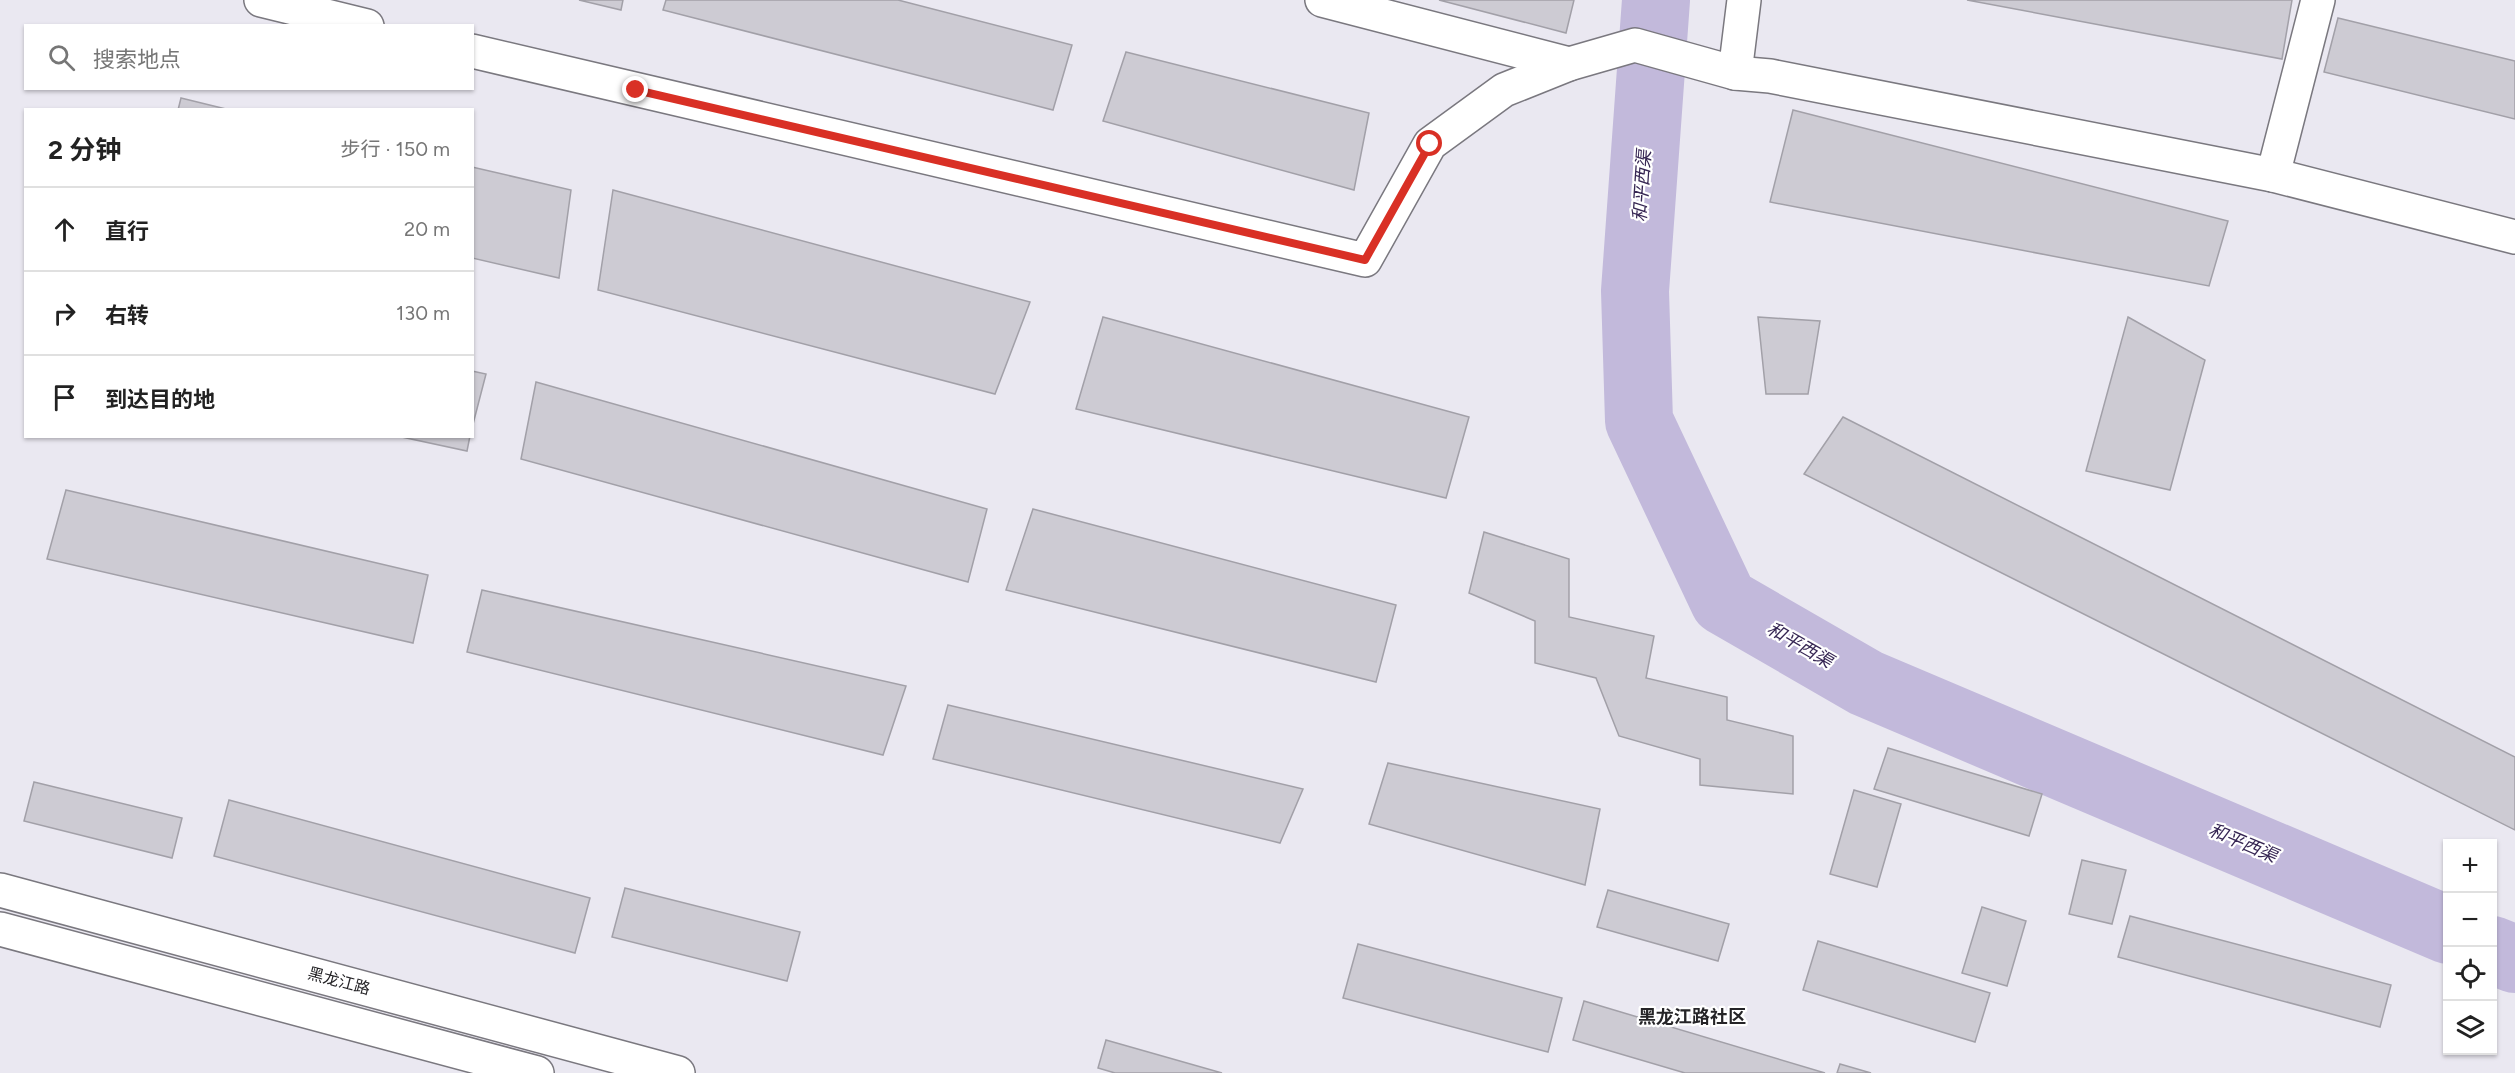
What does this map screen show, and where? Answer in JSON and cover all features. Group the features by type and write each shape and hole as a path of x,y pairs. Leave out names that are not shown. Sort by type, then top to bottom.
{"street":[{"path":"261,0 359,24"},
{"path":"1322,0 1569,64"},
{"path":"1734,72 1744,0"},
{"path":"2273,175 2318,0"},
{"path":"474,51 1365,260 1430,144 1504,90 1569,64 1635,45 1734,72 1770,76 2273,175 2515,237"},
{"name":"黑龙江路","path":"0,890 678,1073"},
{"path":"0,929 537,1073"}],"building":[{"path":"579,0 623,0 621,10"},
{"path":"666,0 898,0 1072,45 1053,110 663,10"},
{"path":"1439,0 1574,0 1566,33"},
{"path":"1967,0 2292,0 2282,59"},
{"path":"2338,18 2515,61 2515,119 2324,72"},
{"path":"1126,52 1369,113 1354,190 1103,121"},
{"path":"181,98 222,108 178,108"},
{"path":"1793,110 2228,221 2209,286 1770,202"},
{"path":"474,167 571,190 559,278 474,258"},
{"path":"613,190 1030,302 995,394 598,290"},
{"path":"1103,317 1469,417 1446,498 1076,409"},
{"path":"1758,317 1820,321 1808,394 1766,394"},
{"path":"2128,317 2205,360 2170,490 2086,471"},
{"path":"474,371 486,374 474,420"},
{"path":"536,382 987,509 968,582 521,459"},
{"path":"1843,417 2515,757 2515,830 1804,474"},
{"path":"406,438 470,438 467,451"},
{"path":"66,490 428,575 413,643 47,559"},
{"path":"1033,509 1396,605 1376,682 1006,590"},
{"path":"1484,532 1569,559 1569,617 1654,636 1646,678 1727,697 1727,720 1793,736 1793,794 1700,785 1700,759 1619,736 1596,678 1535,663 1535,621 1469,593"},
{"path":"482,590 906,686 883,755 467,652"},
{"path":"948,705 1303,789 1280,843 933,759"},
{"path":"1888,748 2042,794 2029,836 1874,789"},
{"path":"1388,763 1600,809 1585,885 1369,824"},
{"path":"34,782 182,818 172,858 24,821"},
{"path":"1854,790 1901,804 1877,887 1830,874"},
{"path":"229,800 590,898 575,953 214,856"},
{"path":"2082,860 2126,870 2112,924 2069,914"},
{"path":"625,888 800,932 787,981 612,937"},
{"path":"1608,890 1729,924 1718,961 1597,927"},
{"path":"1982,907 2026,921 2007,986 1962,973"},
{"path":"2130,916 2391,985 2380,1027 2118,957"},
{"path":"1818,941 1990,993 1975,1042 1803,990"},
{"path":"1358,944 1562,998 1548,1052 1343,998"},
{"path":"1584,1001 1825,1073 1685,1073 1573,1040"},
{"path":"1106,1040 1222,1073 1115,1073 1098,1068"},
{"path":"1840,1064 1871,1073 1837,1073"}],"waterway":[{"name":"和平西渠","path":"1656,0 1635,291 1639,421 1724,601 1866,683 2443,928"},
{"name":"和平西渠","path":"2497,952 2515,959"}],"district":[{"name":"黑龙江路社区","path":"1692,1017"}],"route":[{"path":"636,90 1365,260 1430,144"}]}
